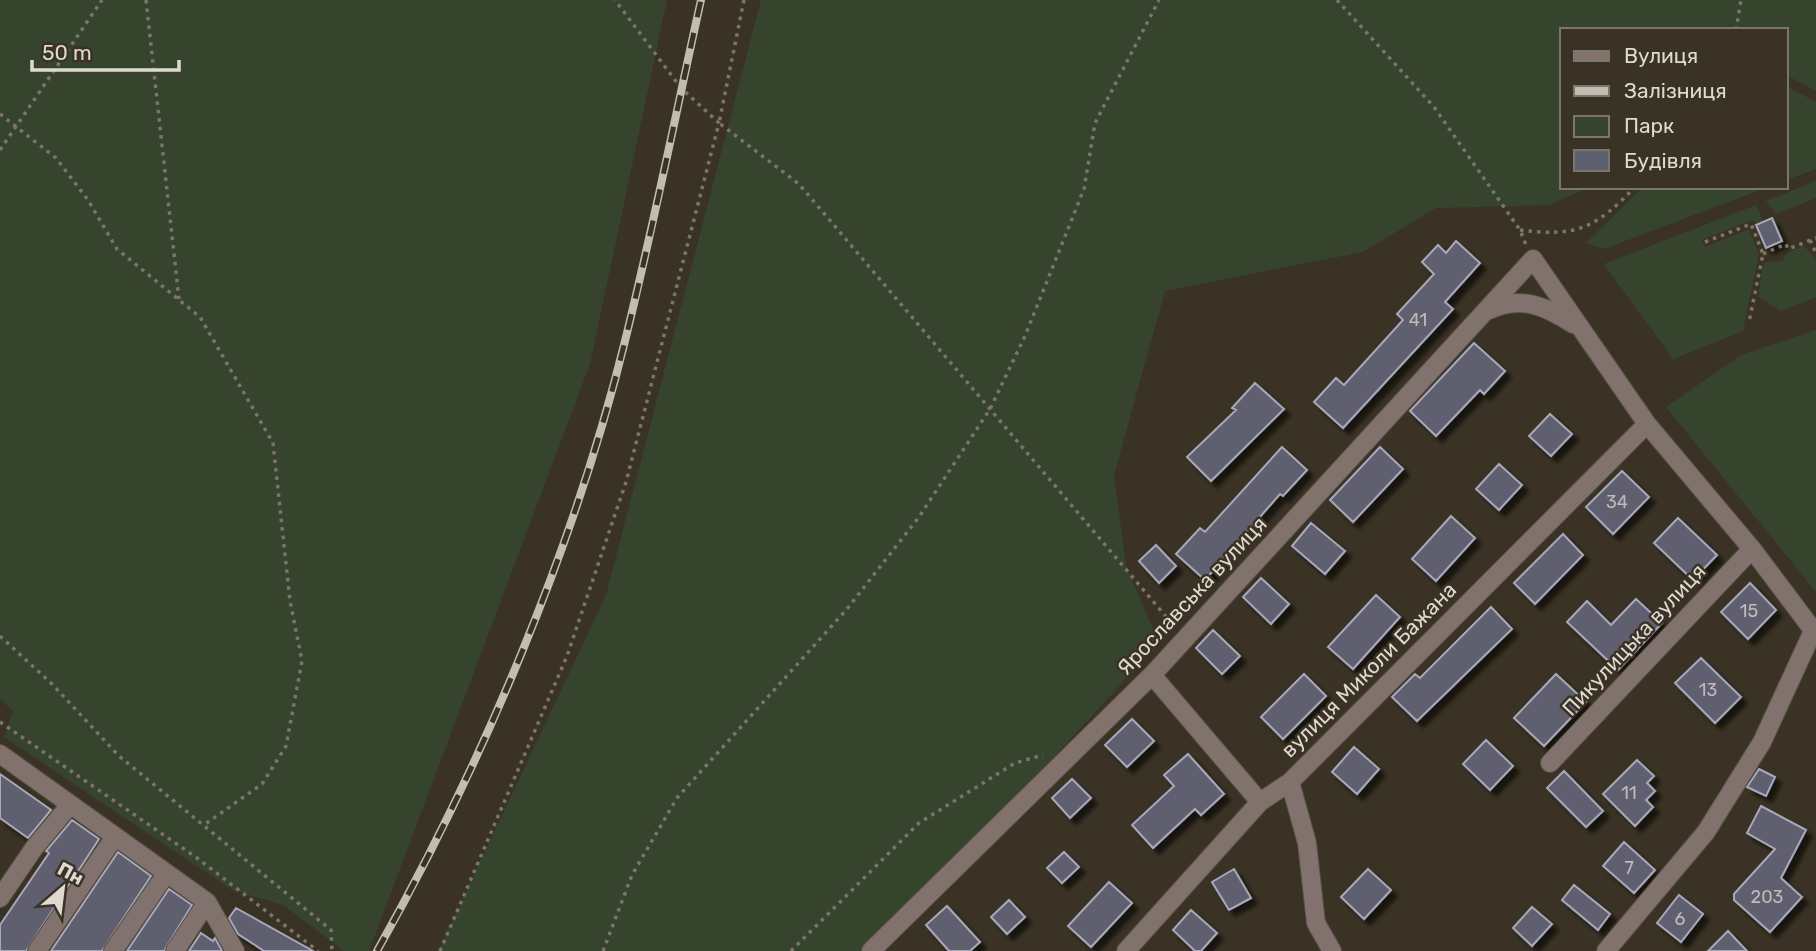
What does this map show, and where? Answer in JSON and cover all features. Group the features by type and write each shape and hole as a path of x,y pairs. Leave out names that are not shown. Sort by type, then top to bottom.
{"street":[{"name":"Ярославська вулиця","path":"871,951 1152,675 1533,260"},
{"path":"1533,260 1647,424 1752,549 1814,632 1762,742 1706,832 1606,951"},
{"path":"1483,313 1505,303 1532,303 1549,308 1580,329"},
{"name":"вулиця Миколи Бажана","path":"1126,951 1260,802 1290,782 1647,424"},
{"name":"Пикулицька вулиця","path":"1550,763 1752,549"},
{"path":"1152,675 1260,802"},
{"path":"0,754 207,902 235,951"},
{"path":"1290,782 1307,843 1316,923 1332,951"},
{"path":"0,898 34,848 70,805"},
{"path":"37,951 114,838"},
{"path":"113,951 166,874"},
{"path":"175,951 207,902"}],"path":[{"path":"0,150 103,0"},
{"path":"146,0 179,299"},
{"path":"615,0 681,88 719,123 799,184 1185,639"},
{"path":"440,951 567,656 626,482 719,123 744,0"},
{"path":"603,951 632,875 677,798 846,609 919,517 990,410 1025,335 1084,189 1095,123 1159,0"},
{"path":"1336,0 1434,107 1520,230 1533,260"},
{"path":"1736,28 1741,0"},
{"path":"0,114 56,158 88,200 117,249 200,317 273,443 290,601 302,661 286,746 262,784 204,825"},
{"path":"1520,230 1555,234 1573,232 1597,220 1633,189"},
{"path":"1705,242 1751,224 1763,254 1749,322"},
{"path":"1763,254 1786,244 1788,249 1816,238"},
{"path":"1810,240 1816,253"},
{"path":"0,636 52,684 119,756 331,930 332,951"},
{"path":"0,722 197,858 318,951"},
{"path":"791,951 919,823 1015,763 1082,744"}],"green space":[{"path":"0,0 667,0 590,364 369,951 344,951 283,905 232,890 4,737 13,711 0,699"},
{"path":"761,0 1816,0 1816,91 1788,76 1788,28 1560,28 1560,189 1585,189 1550,205 1436,208 1363,252 1165,291 1114,475 1126,566 1159,643 987,830 864,951 438,951 606,595"},
{"path":"1788,87 1816,102 1816,169 1788,179"},
{"path":"1816,181 1816,198 1776,214 1766,201"},
{"path":"1641,189 1763,189 1604,249 1586,243"},
{"path":"1756,205 1763,221 1756,224 1753,220 1701,240 1705,247 1749,229 1759,254 1743,331 1673,359 1604,264"},
{"path":"1804,246 1816,259 1816,297 1781,311 1758,297 1764,262 1782,261 1788,252"},
{"path":"1816,330 1816,592 1666,407 1741,355"}],"building":[{"path":"1772,218 1782,241 1766,248 1756,225"},
{"path":"1456,241 1480,263 1445,302 1453,309 1343,428 1314,402 1336,378 1344,385 1403,320 1397,314 1434,274 1422,262 1438,245 1446,253"},
{"path":"1474,343 1505,371 1484,394 1480,390 1436,436 1410,411"},
{"path":"1255,383 1284,409 1211,481 1187,457 1236,410 1232,408"},
{"path":"1550,414 1572,434 1551,456 1529,436"},
{"path":"1282,447 1307,470 1283,496 1280,494 1205,580 1176,554 1200,528 1205,532"},
{"path":"1380,447 1403,469 1353,522 1330,500"},
{"path":"1499,464 1522,485 1499,510 1476,489"},
{"path":"1622,471 1649,497 1613,534 1586,507"},
{"path":"1451,516 1475,538 1436,581 1412,559"},
{"path":"1678,518 1717,555 1693,580 1654,543"},
{"path":"1311,523 1345,551 1325,574 1292,546"},
{"path":"1563,534 1583,555 1535,604 1514,583"},
{"path":"1156,545 1176,566 1159,583 1139,561"},
{"path":"1261,578 1289,604 1271,624 1243,597"},
{"path":"1750,583 1776,610 1748,639 1721,612"},
{"path":"1376,595 1400,617 1353,669 1328,647"},
{"path":"1636,599 1662,623 1618,670 1567,622 1587,601 1611,625"},
{"path":"1491,607 1512,629 1417,721 1392,697 1415,674 1420,678"},
{"path":"1213,630 1240,656 1222,674 1196,648"},
{"path":"1701,658 1741,697 1715,723 1675,683"},
{"path":"1304,674 1326,696 1283,739 1261,717"},
{"path":"1556,674 1586,702 1544,746 1514,718"},
{"path":"1132,719 1154,741 1127,767 1105,745"},
{"path":"1486,740 1513,766 1490,790 1463,764"},
{"path":"1354,747 1379,769 1357,794 1332,772"},
{"path":"1188,754 1224,794 1201,815 1195,809 1153,848 1132,825 1174,786 1164,775"},
{"path":"1637,760 1654,776 1647,783 1655,791 1646,800 1653,807 1635,826 1603,794"},
{"path":"1759,769 1775,777 1766,796 1747,787"},
{"path":"1564,771 1603,811 1586,827 1547,788"},
{"path":"0,774 51,810 28,838 0,818"},
{"path":"1072,779 1091,798 1070,818 1052,798"},
{"path":"1761,806 1806,830 1781,878 1802,897 1770,932 1734,900 1734,894 1775,849 1747,833"},
{"path":"72,820 99,839 26,951 0,951 0,925 49,853 46,851"},
{"path":"1624,842 1655,870 1634,893 1603,866"},
{"path":"118,852 151,876 102,951 51,951"},
{"path":"1064,852 1079,867 1062,883 1047,868"},
{"path":"1234,869 1251,898 1229,910 1212,882"},
{"path":"1368,869 1391,890 1364,919 1341,897"},
{"path":"1109,882 1132,903 1091,947 1068,926"},
{"path":"1574,885 1610,914 1598,930 1562,900"},
{"path":"169,889 192,905 164,951 127,951"},
{"path":"1679,895 1703,914 1681,942 1657,923"},
{"path":"1009,900 1025,917 1007,934 991,917"},
{"path":"947,906 980,942 970,951 949,951 926,925"},
{"path":"1532,907 1552,924 1532,946 1513,928"},
{"path":"236,908 313,951 264,951 238,934 229,918"},
{"path":"1191,910 1217,933 1201,951 1195,951 1173,930"},
{"path":"1728,931 1747,951 1708,951"},
{"path":"201,933 213,941 215,938 222,951 189,951"}],"railway":[{"path":"377,951 416,880 488,731 552,576 580,497 625,341 701,0"}]}
